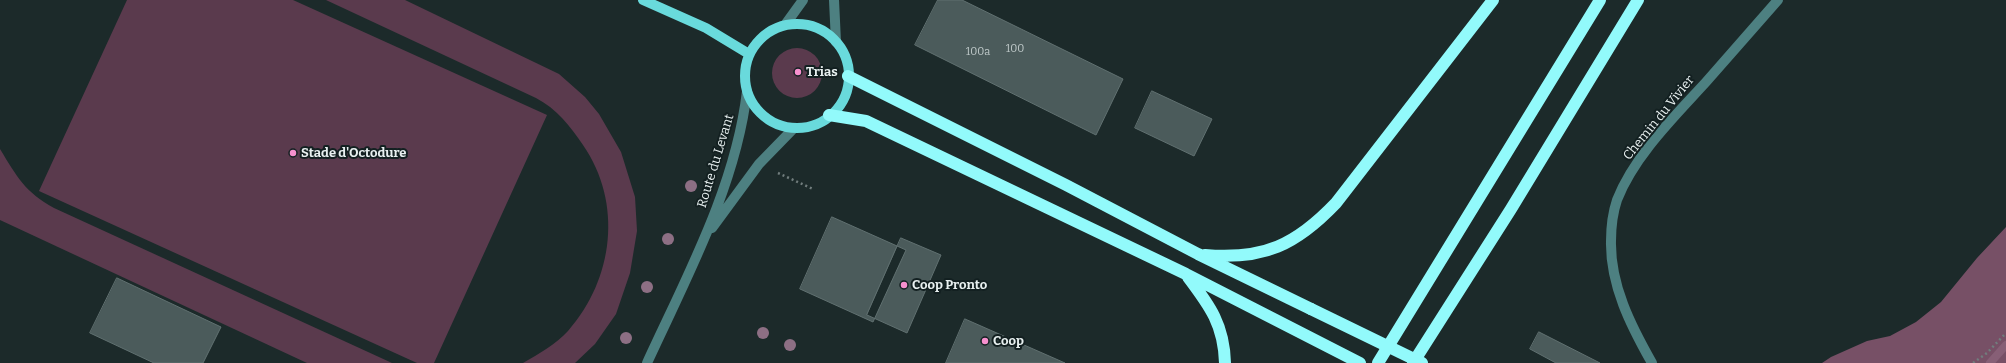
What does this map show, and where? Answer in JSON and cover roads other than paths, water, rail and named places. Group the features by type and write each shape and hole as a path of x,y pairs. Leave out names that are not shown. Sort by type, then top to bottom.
{"highway":[{"path":"1198,254 1242,255 1268,250 1287,243 1312,227 1336,203 1493,0"},
{"path":"1378,363 1600,0"},
{"path":"1413,363 1638,0"},
{"path":"848,76 1066,184 1198,254 1422,363 1446,312"},
{"path":"829,115 866,121 1042,203 1186,274 1360,363"},
{"path":"1186,274 1216,316 1222,332 1225,363"}],"main road":[{"path":"643,0 706,28 749,54"},
{"path":"785,25 812,26 825,32 836,42 844,54 848,76 843,98 829,115 813,124 794,128 776,123 761,114 755,107 747,91 745,72 749,54 760,39 776,28 785,25"}],"street":[{"path":"785,25 803,0"},
{"path":"834,0 836,42"},
{"name":"Chemin du Vivier","path":"1652,363 1626,312 1614,271 1610,242 1617,200 1631,172 1655,141 1778,0"},
{"name":"Route du Levant","path":"647,363 705,238 735,152 744,119 747,91"},
{"name":"Route du Levant","path":"705,238 759,164 794,128"}],"waterway":[{"path":"1990,363 2006,345"}],"place":[{"name":"Trias","path":"798,72"},
{"name":"Stade d'Octodure","path":"293,153"},
{"name":"Coop Pronto","path":"904,285"},
{"name":"Coop","path":"985,341"}]}
